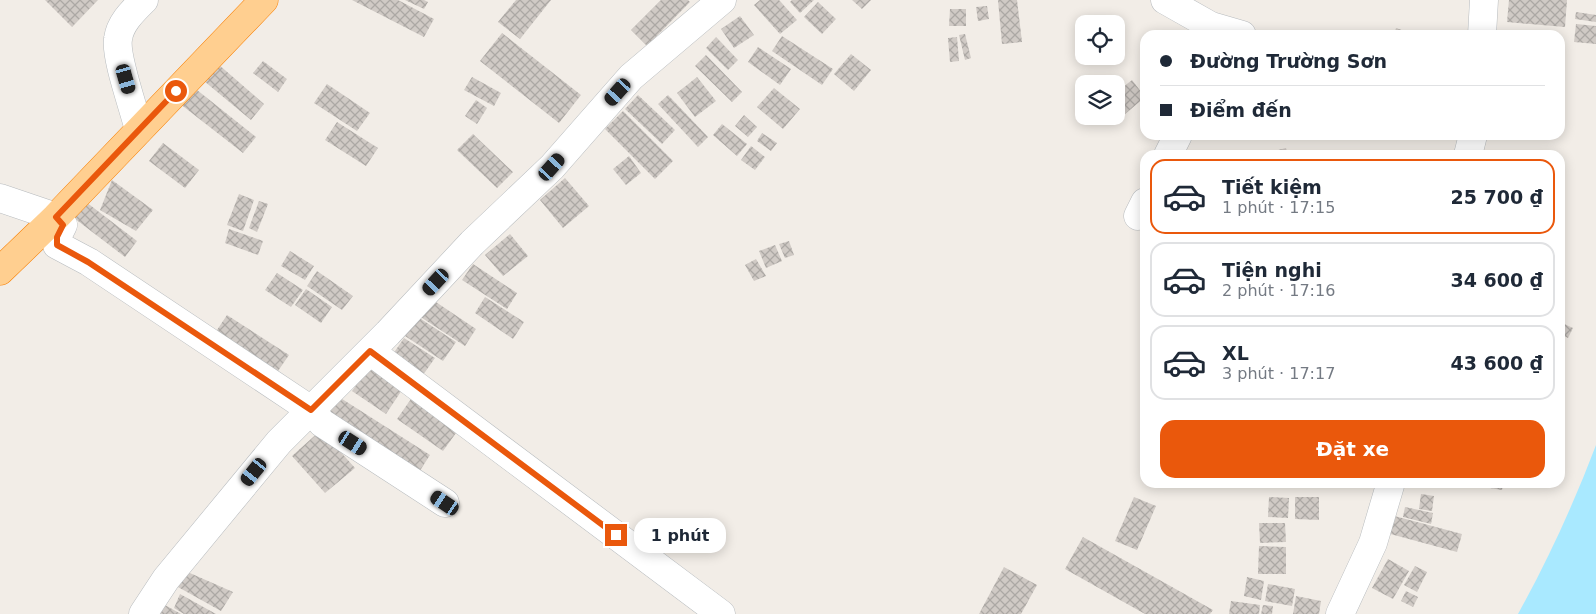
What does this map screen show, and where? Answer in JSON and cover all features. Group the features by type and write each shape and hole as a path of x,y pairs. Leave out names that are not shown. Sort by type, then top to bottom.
{"highway":[{"path":"0,271 56,217 264,0"}],"street":[{"path":"139,130 122,65 118,40 124,23 144,0"},
{"path":"143,614 166,579 279,442 370,351 472,243 552,167 631,78 722,0"},
{"path":"1165,0 1222,30"},
{"path":"1482,30 1484,0"},
{"path":"0,198 56,217 63,225 57,237 57,245 88,262 311,410 322,423 445,503"},
{"path":"370,351 722,614"},
{"path":"1340,614 1373,543 1388,488"}],"water":[{"path":"1596,445 1596,614 1518,614 1560,531"}],"building":[{"path":"45,0 98,0 72,27"},
{"path":"352,0 398,0 434,19 424,37"},
{"path":"405,0 424,0 428,2 424,9"},
{"path":"516,0 551,0 520,39 498,22"},
{"path":"661,0 688,0 690,2 647,46 631,30"},
{"path":"760,0 779,0 797,20 780,34 754,5"},
{"path":"792,0 814,0 800,13 790,2"},
{"path":"852,0 871,0 862,9"},
{"path":"998,0 1017,0 1022,42 1002,44"},
{"path":"1509,0 1567,0 1565,27 1507,22"},
{"path":"818,2 836,19 822,34 804,17"},
{"path":"987,6 989,19 978,21 976,7"},
{"path":"950,9 966,9 966,26 949,26"},
{"path":"1576,12 1596,15 1596,22 1575,19"},
{"path":"740,16 754,35 734,48 721,29"},
{"path":"1576,24 1596,26 1596,44 1574,42"},
{"path":"502,33 581,95 559,123 480,61"},
{"path":"965,34 971,58 965,60 959,35"},
{"path":"782,36 833,69 822,85 772,51"},
{"path":"716,37 738,60 728,70 706,48"},
{"path":"957,37 959,61 950,62 948,38"},
{"path":"758,47 791,69 780,85 748,62"},
{"path":"851,54 871,70 854,91 834,74"},
{"path":"706,55 742,92 732,102 695,66"},
{"path":"263,61 287,79 278,92 253,73"},
{"path":"218,64 264,104 251,120 204,81"},
{"path":"472,77 501,93 494,106 464,90"},
{"path":"697,77 716,101 695,117 677,93"},
{"path":"1132,80 1140,90 1140,101 1125,114 1125,86"},
{"path":"327,84 370,113 357,131 314,103"},
{"path":"192,86 256,137 243,153 179,103"},
{"path":"774,88 800,109 783,129 757,107"},
{"path":"638,95 675,130 662,144 625,109"},
{"path":"668,95 708,137 698,147 658,104"},
{"path":"476,100 487,108 477,124 465,116"},
{"path":"623,111 673,161 655,179 605,129"},
{"path":"744,115 757,127 748,137 735,126"},
{"path":"337,122 378,148 366,166 325,140"},
{"path":"722,124 747,144 737,156 713,135"},
{"path":"762,133 777,143 771,151 757,141"},
{"path":"473,134 513,172 497,188 457,150"},
{"path":"163,143 199,170 185,188 149,161"},
{"path":"751,146 765,157 755,170 741,160"},
{"path":"629,156 641,173 626,185 613,169"},
{"path":"565,178 589,206 563,228 540,200"},
{"path":"112,180 153,210 136,231 100,210"},
{"path":"239,194 254,200 243,231 227,225"},
{"path":"259,201 268,204 257,232 249,228"},
{"path":"86,202 137,241 125,257 74,218"},
{"path":"229,229 263,241 258,255 225,243"},
{"path":"510,234 528,256 503,276 485,255"},
{"path":"789,241 794,255 785,258 779,244"},
{"path":"775,245 782,261 766,268 759,251"},
{"path":"290,251 314,266 305,280 281,266"},
{"path":"756,259 766,276 754,281 745,265"},
{"path":"473,264 517,293 507,309 462,280"},
{"path":"317,271 353,296 342,310 307,286"},
{"path":"277,273 303,290 291,307 265,290"},
{"path":"306,289 332,307 321,323 295,305"},
{"path":"485,297 524,322 513,339 475,313"},
{"path":"430,298 476,329 465,346 419,316"},
{"path":"227,315 289,355 276,374 215,333"},
{"path":"418,317 456,342 443,361 405,336"},
{"path":"1565,324 1573,328 1568,338 1565,336"},
{"path":"404,338 435,358 423,375 393,354"},
{"path":"369,367 402,390 386,414 352,391"},
{"path":"339,397 430,455 414,480 324,423"},
{"path":"411,399 456,433 443,451 397,419"},
{"path":"321,430 355,468 325,493 292,456"},
{"path":"1421,494 1434,496 1432,511 1419,509"},
{"path":"1134,497 1156,506 1137,550 1115,541"},
{"path":"1269,497 1289,498 1288,518 1268,517"},
{"path":"1295,497 1319,497 1319,520 1295,519"},
{"path":"1405,507 1433,513 1431,524 1403,517"},
{"path":"1387,514 1462,534 1457,552 1383,532"},
{"path":"1259,523 1285,523 1286,542 1260,543"},
{"path":"1083,537 1213,610 1210,614 1145,614 1065,569"},
{"path":"1259,546 1286,547 1286,574 1258,574"},
{"path":"1388,559 1409,571 1393,599 1372,588"},
{"path":"1415,566 1427,572 1417,592 1404,585"},
{"path":"1004,567 1037,585 1021,614 979,614"},
{"path":"183,570 233,592 221,611 178,587"},
{"path":"1247,577 1264,581 1261,600 1244,596"},
{"path":"1268,584 1295,589 1292,606 1265,601"},
{"path":"1406,591 1418,597 1413,607 1401,601"},
{"path":"180,594 216,614 184,614 174,608"},
{"path":"1296,596 1321,601 1319,614 1293,614"},
{"path":"1231,601 1260,605 1259,614 1229,614"},
{"path":"165,605 181,614 160,614"},
{"path":"1263,605 1273,606 1272,614 1261,614"}],"route":[{"path":"176,91 56,217 63,225 57,237 57,245 66,252 88,262 311,410 370,351 616,535"}]}
